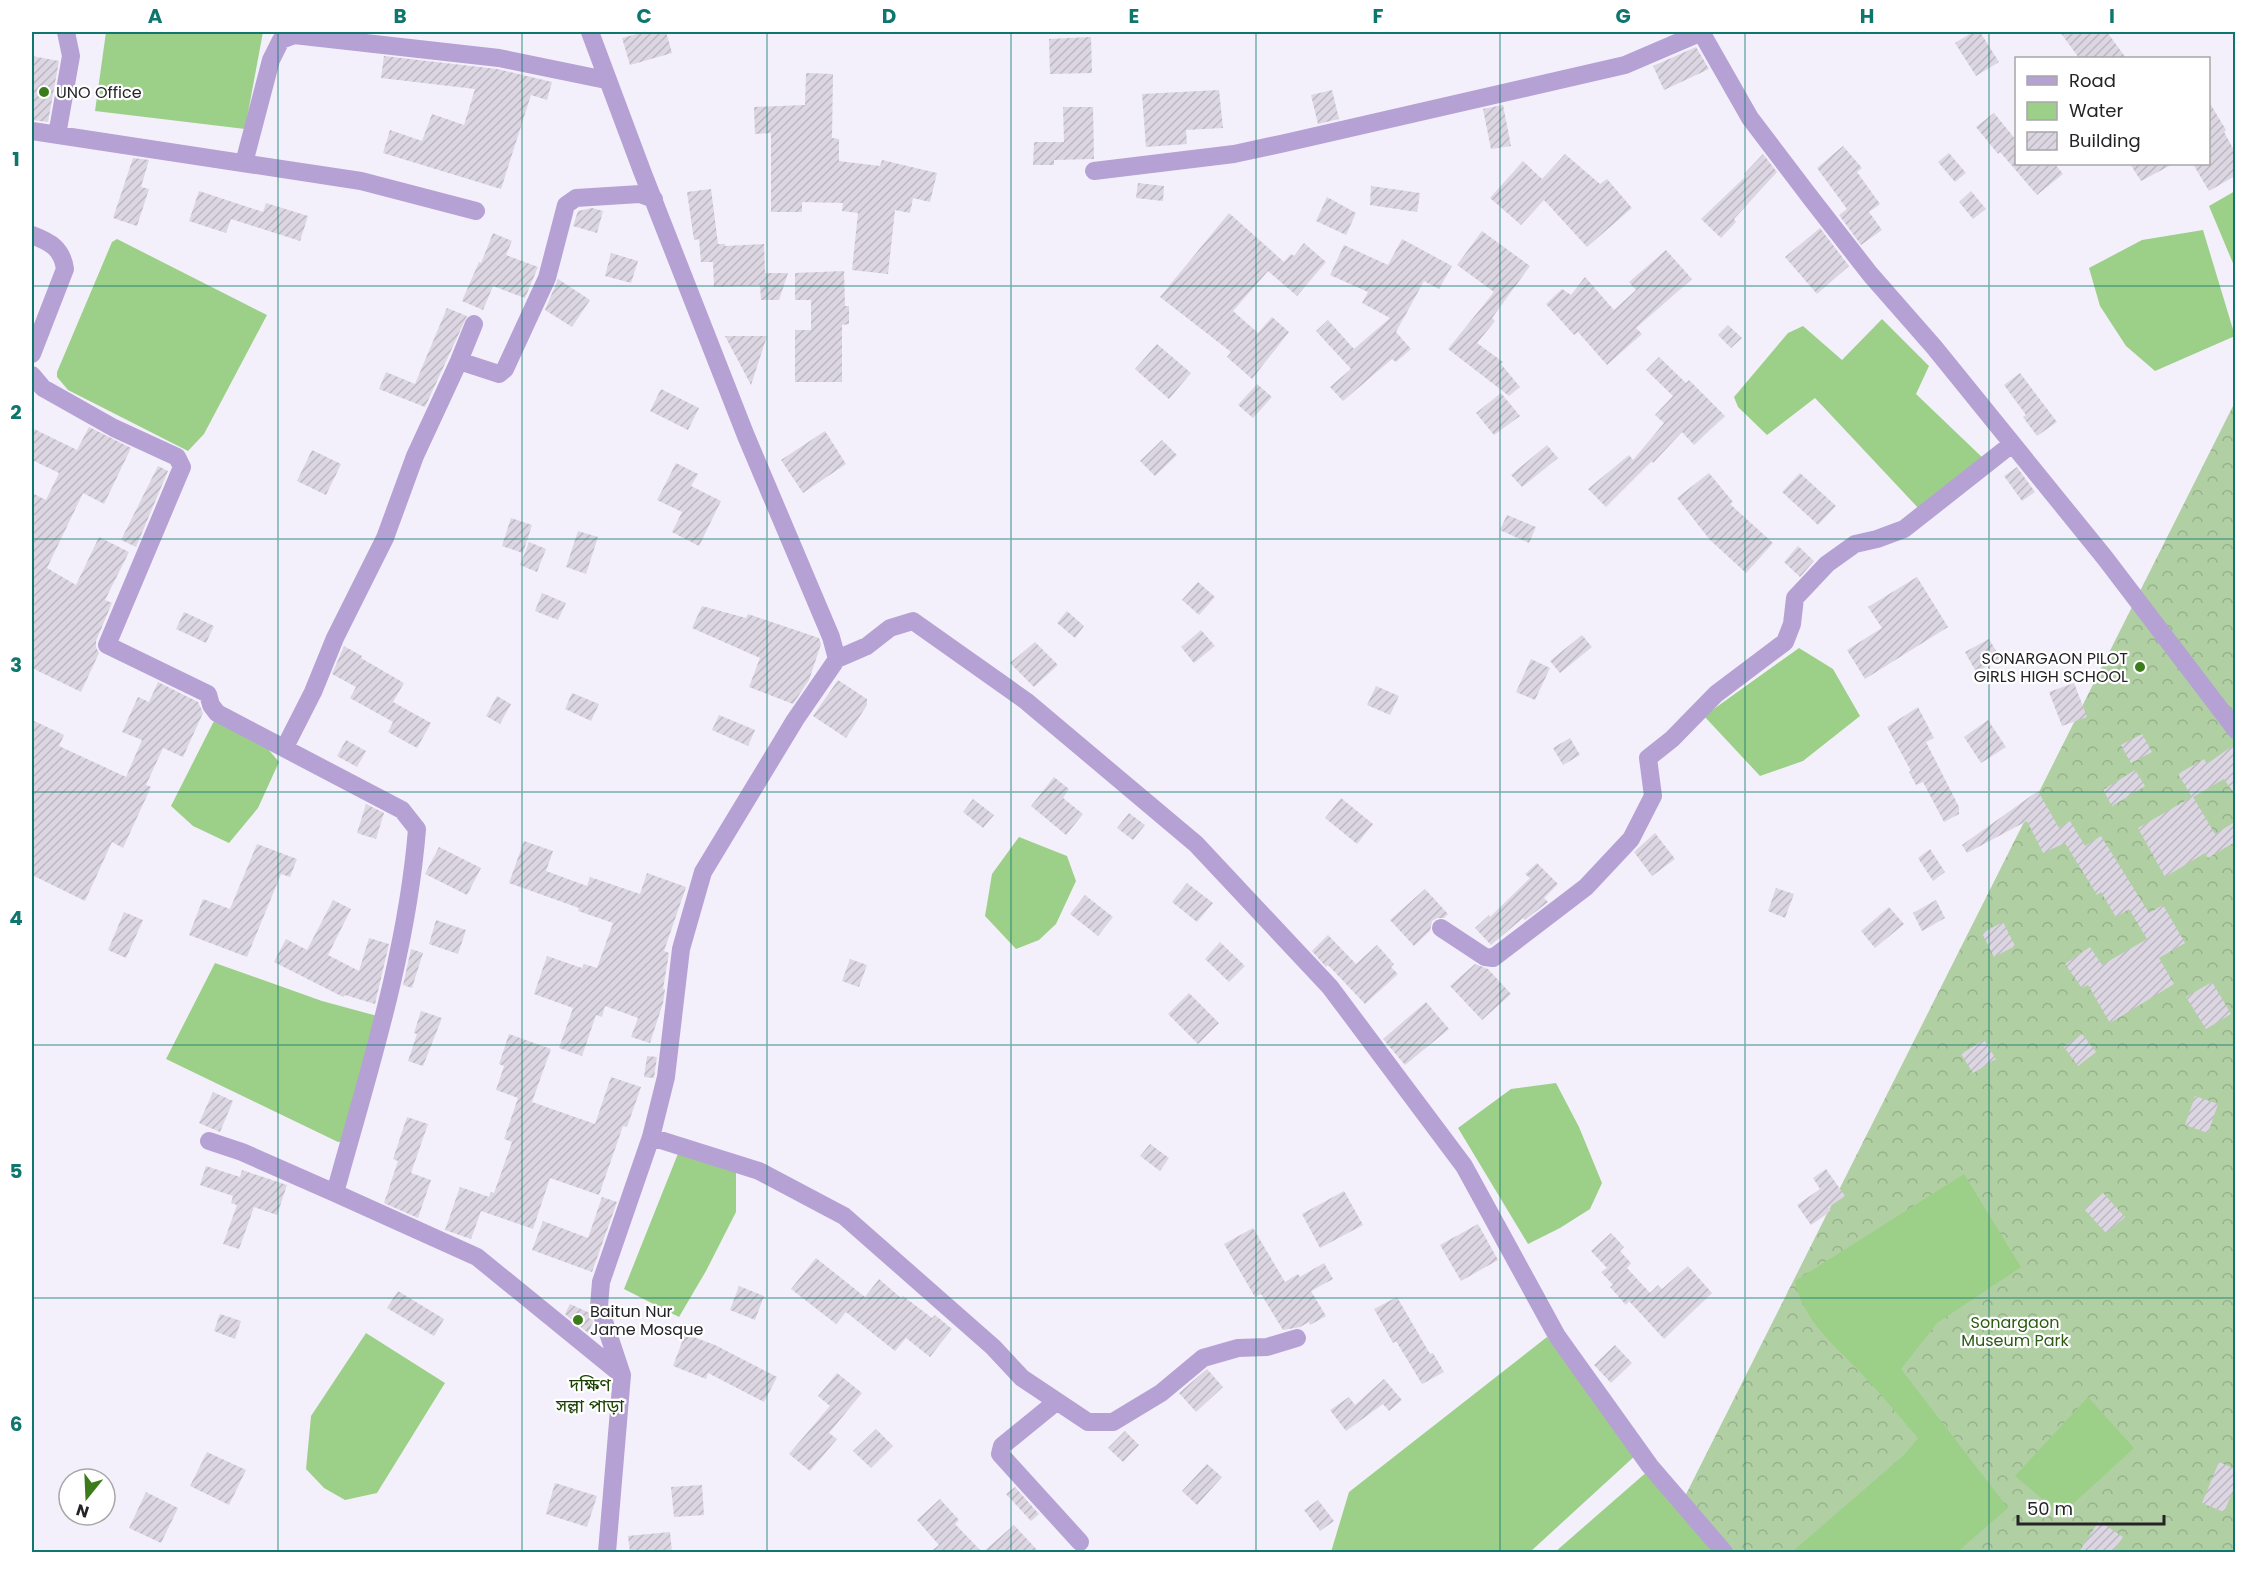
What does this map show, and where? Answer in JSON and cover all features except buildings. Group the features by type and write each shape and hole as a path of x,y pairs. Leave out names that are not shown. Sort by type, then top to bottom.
{"street":[{"path":"57,135 71,56 66,32"},
{"path":"590,32 606,80 746,436 831,637 837,659"},
{"path":"1094,171 1234,153 1285,143 1625,65 1701,32 1750,118 1790,171 1870,274 1934,347 2105,558 2235,730"},
{"path":"244,163 271,60 281,40 294,35 499,58 606,80"},
{"path":"32,131 361,181 476,211"},
{"path":"459,361 499,374 505,369 547,278 566,205 576,198 640,194 654,200"},
{"path":"32,235 47,241 63,255 65,268 32,354"},
{"path":"285,747 313,692 335,638 385,538 415,456 474,324"},
{"path":"32,375 43,388 114,428 177,457 182,467 107,645 208,694 211,705 217,713 402,810 417,829 413,880 390,996 335,1193"},
{"path":"1441,928 1485,957 1493,958 1586,887 1631,839 1653,796 1648,758 1672,739 1716,694 1785,642 1792,624 1795,598 1827,564 1855,544 1904,529 2012,444"},
{"path":"607,1552 622,1375 599,1306 601,1282 651,1137 666,1077 681,949 703,872 795,720 837,659 867,646 890,628 913,621 1026,701 1196,844 1330,987 1464,1166 1557,1336 1650,1466 1724,1552"},
{"path":"651,1137 759,1171 844,1216 993,1347 1022,1378 1088,1422 1113,1422 1161,1393 1203,1358 1238,1348 1266,1347 1297,1338"},
{"path":"209,1141 242,1152 477,1257 622,1375"},
{"path":"1056,1402 1002,1446 1000,1455 1080,1542"}],"green space":[{"name":"Sonargaon Museum Park","path":"2235,402 2235,1552 1657,1552"}],"water":[{"path":"106,32 263,32 245,129 95,111"},
{"path":"2235,191 2235,268 2209,206"},
{"path":"2203,230 2235,336 2155,371 2126,346 2100,306 2089,268 2142,240"},
{"path":"117,239 267,315 204,434 188,451 68,390 57,377 57,372 112,242"},
{"path":"1882,319 1929,366 1916,394 1985,460 1921,511 1815,398 1767,435 1738,407 1734,397 1788,333 1803,326 1842,360"},
{"path":"1799,648 1833,669 1860,716 1803,761 1760,776 1704,716"},
{"path":"214,721 257,736 279,762 258,808 229,843 193,826 171,806"},
{"path":"1019,837 1067,856 1076,881 1056,924 1039,940 1016,949 985,916 992,874"},
{"path":"215,963 322,1001 381,1017 346,1141 338,1142 166,1059"},
{"path":"1556,1083 1579,1127 1602,1183 1590,1209 1528,1244 1458,1128 1511,1089"},
{"path":"679,1151 736,1168 736,1212 679,1317 624,1289"},
{"path":"1964,1174 2021,1267 1937,1323 1901,1369 2008,1508 1957,1552 1792,1552 1905,1454 1918,1438 1819,1329 1798,1294 1795,1281"},
{"path":"366,1333 445,1383 377,1493 345,1500 324,1488 306,1469 311,1416"},
{"path":"1547,1337 1637,1454 1530,1552 1331,1552 1349,1492"},
{"path":"2088,1397 2134,1448 2061,1515 2015,1476"},
{"path":"1649,1470 1720,1552 1555,1552"}],"place":[{"name":"UNO Office","path":"44,92"},
{"name":"SONARGAON PILOT GIRLS HIGH SCHOOL","path":"2140,667"},
{"name":"Baitun Nur Jame Mosque","path":"578,1320"}],"district":[{"name":"দক্ষিণ সল্লা পাড়া","path":"590,1394"}]}
